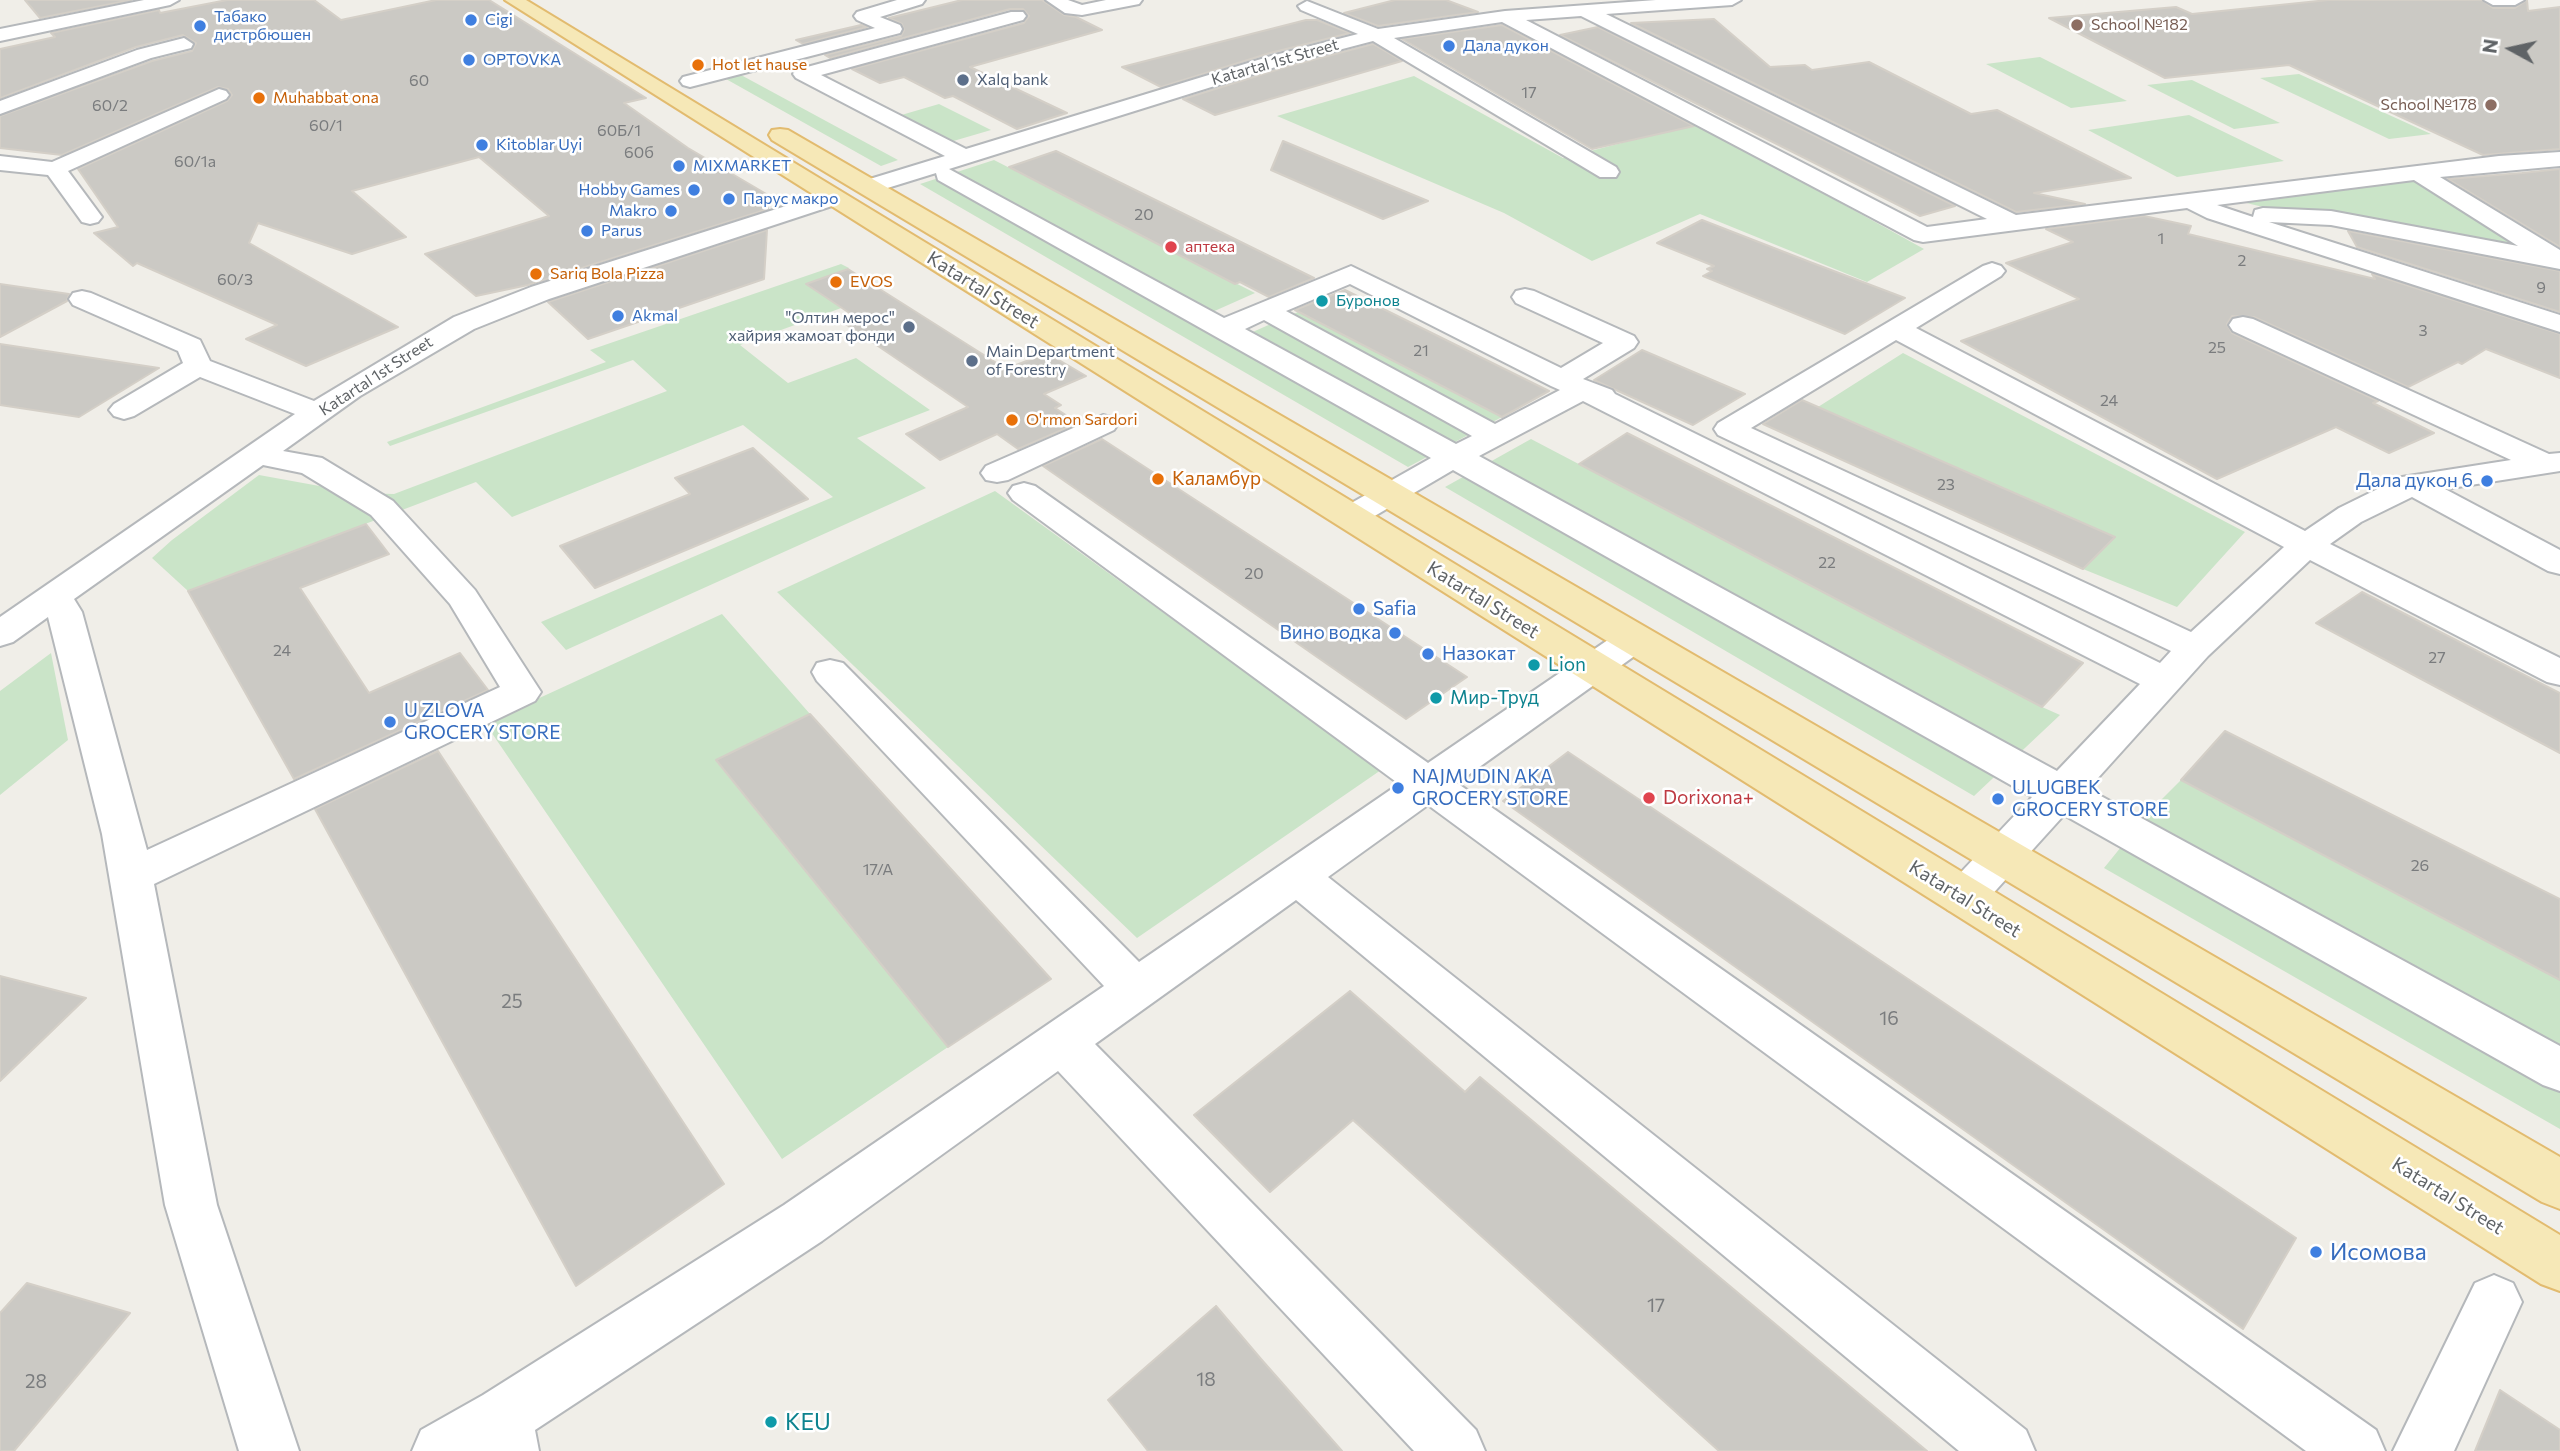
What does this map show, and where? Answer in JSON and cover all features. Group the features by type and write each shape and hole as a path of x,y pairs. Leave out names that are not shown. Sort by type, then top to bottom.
{"main road":[{"name":"Katartal Street","path":"514,0 658,89 851,192 1389,495 2560,1185"},
{"path":"658,89 681,76 713,95"},
{"name":"Katartal Street","path":"759,122 851,192 1350,517 2560,1265"}],"street":[{"path":"8,25 111,0"},
{"path":"681,76 893,29 863,16 916,0"},
{"path":"1055,0 1071,9 1082,10 1133,0"},
{"name":"Katartal 1st Street","path":"0,634 318,413 406,356 478,316 561,286 851,192 955,166 1278,60 1503,9 1581,9 1732,0"},
{"path":"2493,0 2515,0"},
{"path":"1472,1 1503,9 1923,235 2418,173 2560,159"},
{"path":"1307,6 1376,36 1608,172"},
{"path":"1581,9 2013,223"},
{"path":"8,25 166,12 184,44"},
{"path":"1017,16 803,74 1223,328 2560,1070"},
{"path":"184,44 169,52 184,68"},
{"path":"0,108 144,54 184,44"},
{"path":"0,92 21,99"},
{"path":"0,163 55,169 219,95"},
{"path":"55,169 90,217"},
{"path":"2418,173 2560,261"},
{"path":"2190,201 2215,213 2560,324"},
{"path":"2215,213 2331,218 2560,261"},
{"path":"1730,429 1992,271"},
{"path":"1223,328 1351,274 2164,680"},
{"path":"1350,517 1495,436 1572,385 1624,342 1525,297"},
{"path":"82,299 190,346 198,366 318,413"},
{"path":"1265,310 1495,436"},
{"path":"2243,326 2553,463"},
{"path":"1896,329 2306,545 2560,673"},
{"path":"124,410 198,366"},
{"path":"1572,385 1730,429 2195,648"},
{"path":"1103,424 1010,483 2355,1451"},
{"path":"131,876 522,692 463,598 382,508 311,465 257,456"},
{"path":"1963,898 2195,648 2306,545 2350,514 2413,484 2553,463"},
{"path":"2413,484 2560,564"},
{"path":"52,597 64,612 123,835 191,1205 267,1447"},
{"path":"442,1451 506,1433 1634,639"},
{"path":"830,672 1136,989"},
{"path":"1297,876 2005,1451"},
{"path":"1061,1042 1455,1451"},
{"path":"2423,1451 2494,1302"}],"green space":[{"path":"1537,39 1924,249 1867,282 1700,214 1592,261 1504,213 1277,116 1414,76 1563,158 1641,138 1511,44"},
{"path":"2040,57 2127,101 2071,108 1986,64"},
{"path":"2299,74 2431,134 2389,139 2260,78"},
{"path":"741,75 898,160 881,166 726,79"},
{"path":"2192,80 2280,123 2234,129 2147,85"},
{"path":"939,104 991,130 950,142 898,116"},
{"path":"2189,115 2284,161 2177,177 2088,130"},
{"path":"994,160 1255,293 1192,321 1230,342 1298,312 1502,417 1408,467 920,184"},
{"path":"2422,179 2540,251 2280,211 2238,201"},
{"path":"841,264 849,268 806,284 825,297 868,281 885,292 740,345 788,383 856,358 930,410 857,438 926,488 566,650 541,622 833,497 743,425 512,517 476,482 188,591 152,558 259,475 358,493 394,494 667,391 633,360 390,446 387,442 606,362 590,350"},
{"path":"1903,353 2245,532 2177,607 2083,569 2115,537 1818,407"},
{"path":"1531,439 2060,715 1974,796 1445,487"},
{"path":"995,491 1381,770 1137,938 777,592"},
{"path":"722,614 810,714 716,761 948,1047 782,1159 485,723"},
{"path":"51,653 68,740 0,795 0,691"},
{"path":"2181,780 2560,980 2560,1129 2104,868 2151,810"}],"building":[{"path":"25,0 131,0 40,18"},
{"path":"227,0 314,0 341,20 436,0 489,0 646,98 624,103 688,148 768,195 768,209 528,285 476,296 425,254 549,216 479,157 352,191 406,237 352,254 258,223 249,243 398,327 306,366 246,339 277,325 137,263 133,266 94,233 118,227 78,169 227,101 232,95 228,89 218,87 62,155 0,148 0,116 152,61 192,51 196,43 183,35 136,47 0,98 0,49 55,37 51,33 159,10 160,13"},
{"path":"962,0 1042,0 1064,15 1076,17 1102,30 970,67 1067,113 1017,129 953,96 945,98 904,77 880,83 852,69 1024,23 1029,16 1023,9 1010,9 830,58 825,55 901,36 904,30 902,24 889,18"},
{"path":"1395,0 1446,0 1478,12 1378,26 1344,13"},
{"path":"2328,0 2482,0 2493,8 2515,8 2527,0 2528,11 2560,7 2560,149 2483,155 2289,65 2165,78 2049,18 2176,7 2192,14"},
{"path":"1714,19 1770,67 1805,65 1812,70 1869,62 1971,114 1997,110 2131,178 2034,193 2085,204 2016,212 1631,23"},
{"path":"1306,20 1317,20 1350,33 1270,53 1161,87 1122,67"},
{"path":"861,25 867,27 803,44 796,40"},
{"path":"1502,25 1694,126 1592,149 1402,39"},
{"path":"1598,27 1955,206 1920,216 1560,35"},
{"path":"1373,44 1402,61 1215,115 1183,99 1286,67"},
{"path":"1283,141 1428,201 1383,219 1271,170"},
{"path":"1056,151 1314,278 1269,297 1240,282 1235,284 1009,167"},
{"path":"2560,169 2560,247 2448,179 2522,173"},
{"path":"2144,216 2191,226 2188,234 2375,279 2372,274 2560,334 2560,378 2486,349 2462,364 2458,362 2408,387 2254,317 2232,316 2227,324 2232,333 2378,401 2373,403 2434,433 2389,453 2336,427 2217,479 1961,341 2079,299 2006,263 2073,242 2046,229"},
{"path":"1702,220 1905,298 1845,334 1703,276 1712,271 1707,269 1714,266 1657,243"},
{"path":"767,230 764,279 588,339 548,302"},
{"path":"2348,231 2560,271 2560,312 2357,247"},
{"path":"848,269 1006,369 1047,353 1086,376 1044,394 1061,405 1055,408 1078,423 1018,449 997,434 940,460 906,434 968,407 844,323 857,318 806,284"},
{"path":"0,284 69,294 67,301 0,337"},
{"path":"1345,290 1549,391 1502,417 1295,310"},
{"path":"0,344 159,368 79,417 0,405"},
{"path":"1642,350 1745,394 1693,425 1594,380"},
{"path":"1802,400 2115,537 2083,569 1763,424"},
{"path":"1627,433 2083,663 2042,707 1579,464"},
{"path":"1102,439 1467,677 1406,719 1043,466"},
{"path":"753,448 808,499 595,588 560,546 690,494 675,478"},
{"path":"366,524 389,554 300,588 369,693 460,653 488,690 294,779 188,591"},
{"path":"2362,592 2560,693 2560,753 2316,623"},
{"path":"810,714 1051,979 948,1047 716,760"},
{"path":"2225,731 2560,899 2560,980 2181,780"},
{"path":"438,751 724,1184 576,1286 315,809"},
{"path":"1568,752 2296,1238 2243,1329 1503,801"},
{"path":"0,976 86,998 0,1081"},
{"path":"1350,991 1465,1092 1480,1077 1927,1451 1719,1451 1353,1120 1270,1192 1194,1115"},
{"path":"27,1283 130,1313 14,1451 0,1451 0,1313"},
{"path":"1216,1306 1342,1451 1148,1451 1108,1400"},
{"path":"2500,1390 2560,1430 2560,1451 2475,1451"}],"place":[{"name":"Cigi","path":"471,20"},
{"name":"School №182","path":"2077,25"},
{"name":"Табако дистрбюшен","path":"200,26"},
{"name":"Дала дукон","path":"1449,46"},
{"name":"OPTOVKA","path":"469,60"},
{"name":"Hot let hause","path":"698,65"},
{"name":"Xalq bank","path":"963,80"},
{"name":"Muhabbat ona","path":"259,98"},
{"name":"School №178","path":"2491,105"},
{"name":"Kitoblar Uyi","path":"482,145"},
{"name":"MIXMARKET","path":"679,166"},
{"name":"Hobby Games","path":"694,190"},
{"name":"Парус макро","path":"729,199"},
{"name":"Makro","path":"671,211"},
{"name":"Parus","path":"587,231"},
{"name":"аптека","path":"1171,247"},
{"name":"Sariq Bola Pizza","path":"536,274"},
{"name":"EVOS","path":"836,282"},
{"name":"Буронов","path":"1322,301"},
{"name":"Akmal","path":"618,316"},
{"name":"\"Олтин мерос\" хайрия жамоат фонди","path":"909,327"},
{"name":"Main Department of Forestry","path":"972,361"},
{"name":"O'rmon Sardori","path":"1012,420"},
{"name":"Каламбур","path":"1158,479"},
{"name":"Дала дукон 6","path":"2487,481"},
{"name":"Safia","path":"1359,609"},
{"name":"Вино водка","path":"1395,633"},
{"name":"Назокат","path":"1428,654"},
{"name":"Lion","path":"1534,665"},
{"name":"Мир-Труд","path":"1436,698"},
{"name":"U ZLOVA GROCERY STORE","path":"390,722"},
{"name":"NAJMUDIN AKA GROCERY STORE","path":"1398,788"},
{"name":"Dorixona+","path":"1649,798"},
{"name":"ULUGBEK GROCERY STORE","path":"1998,799"},
{"name":"Исомова","path":"2316,1252"},
{"name":"KEU","path":"771,1422"}]}
